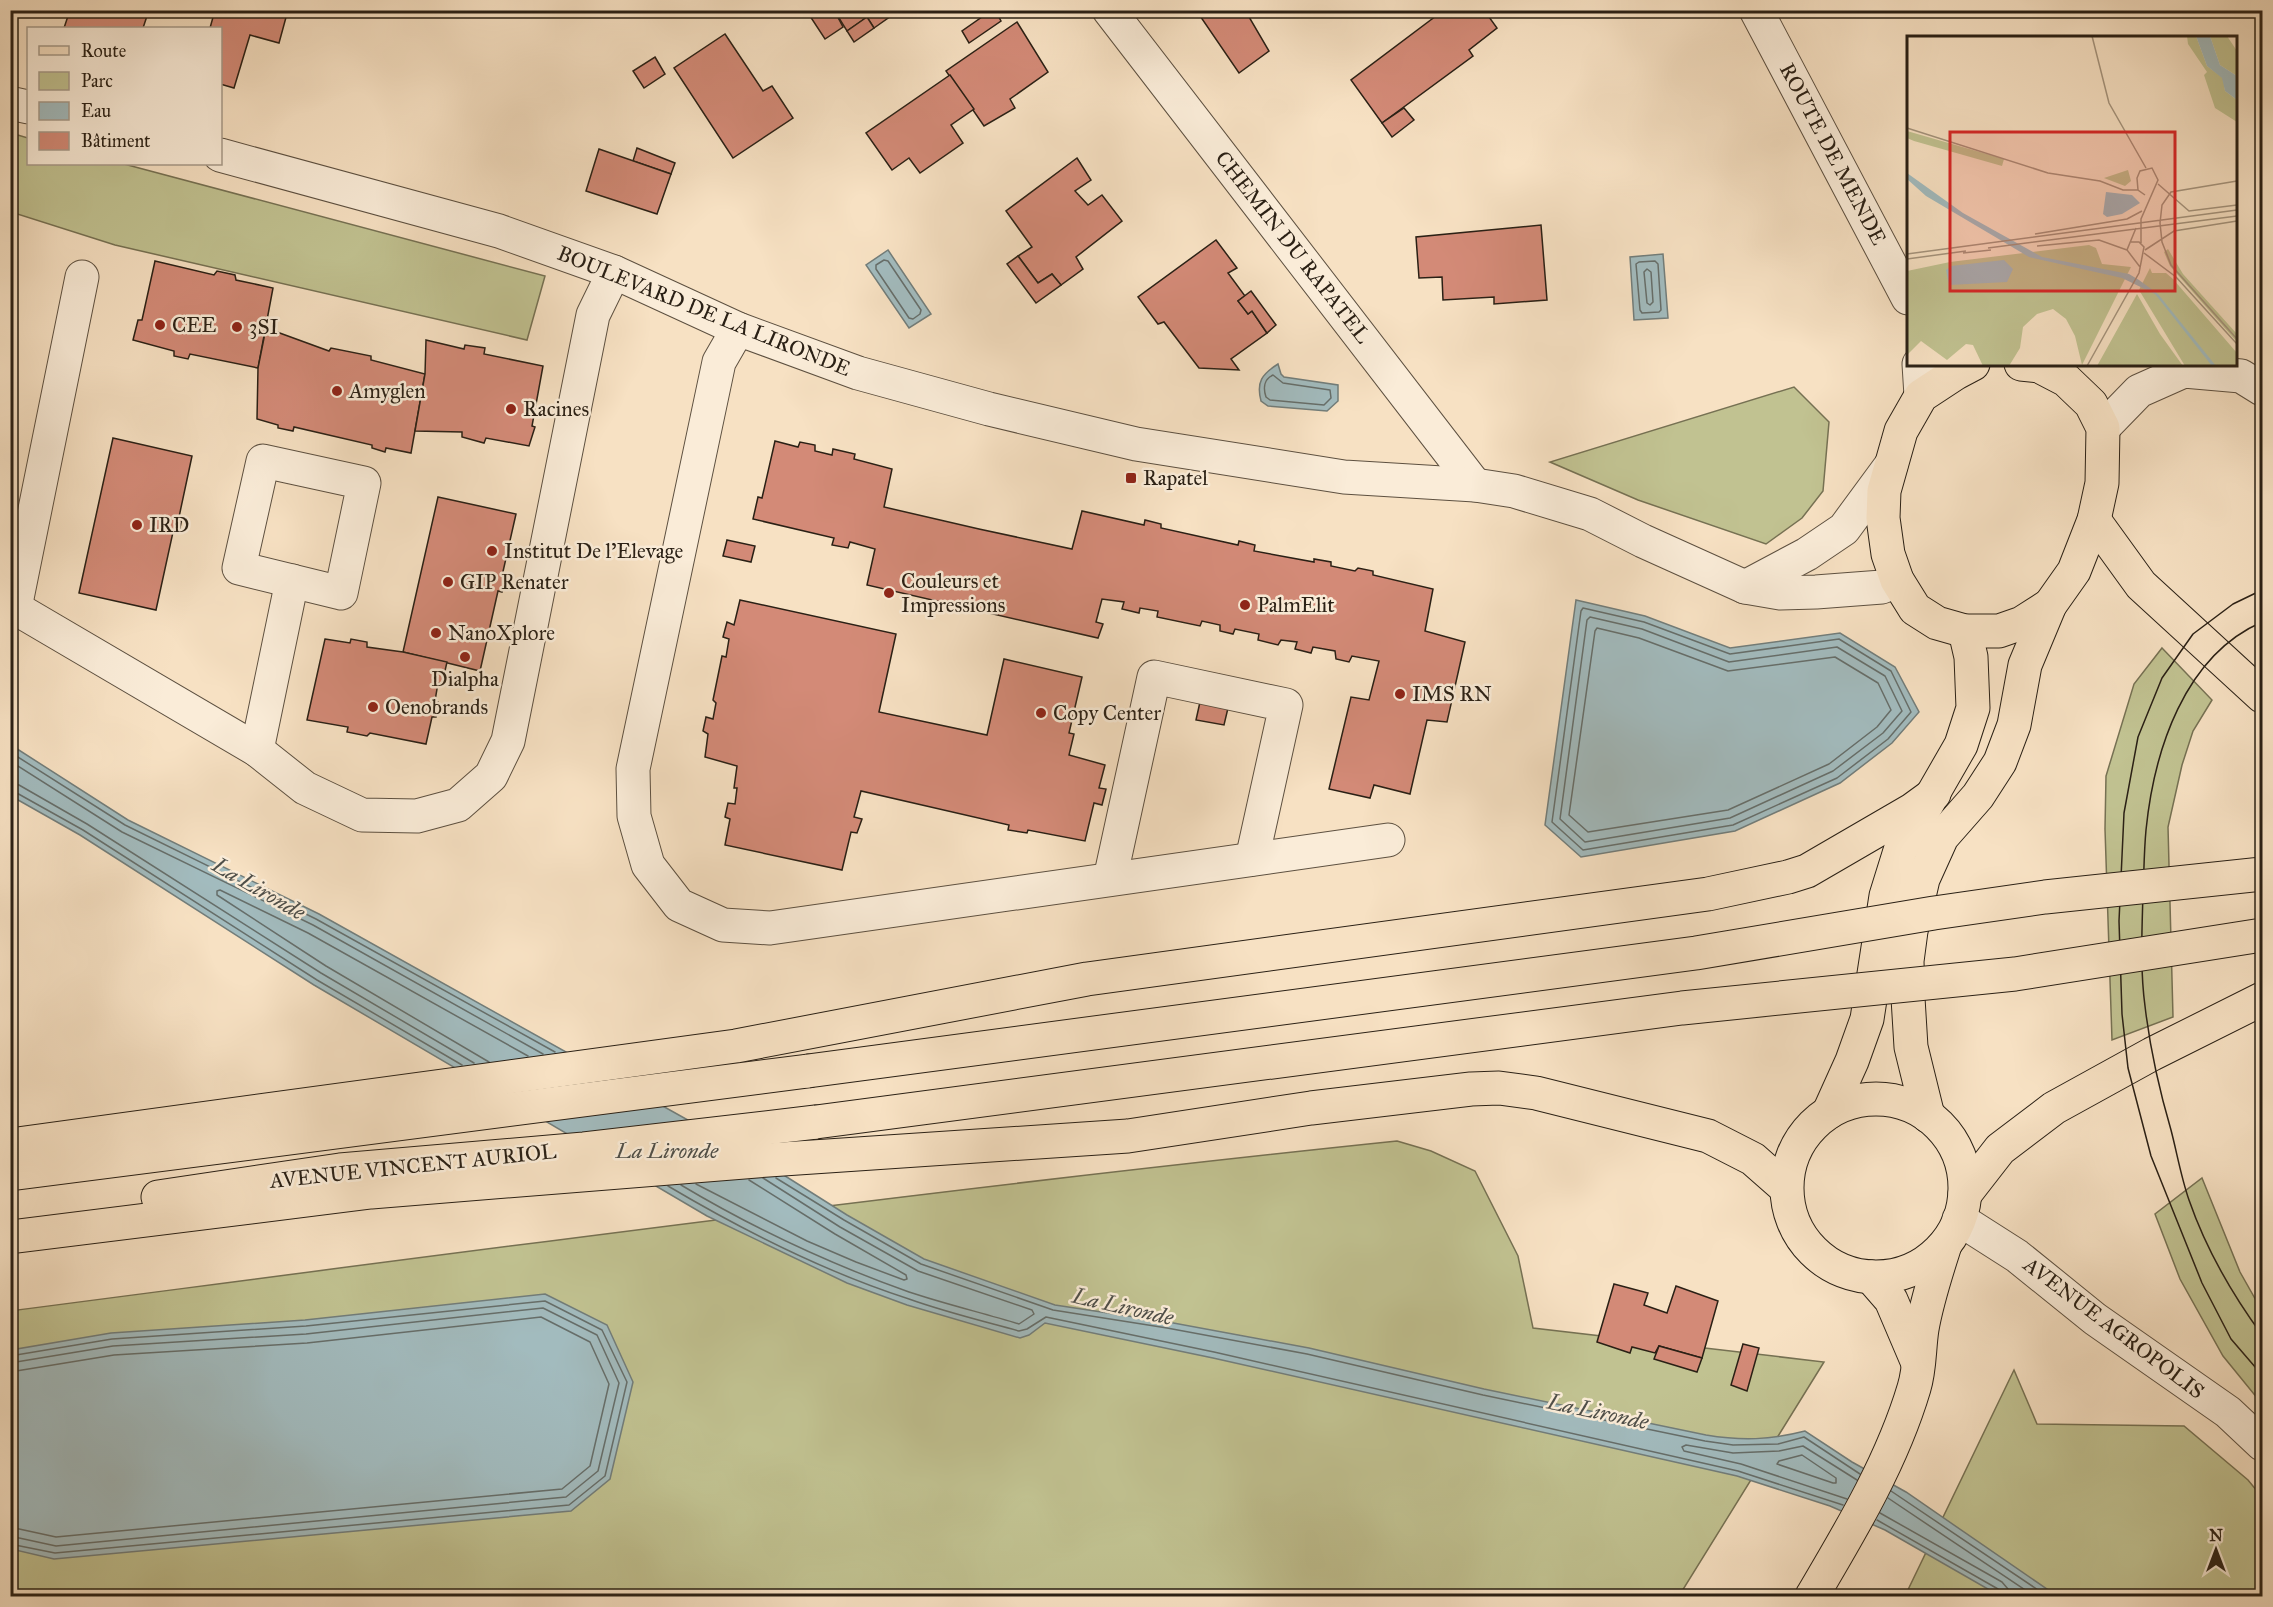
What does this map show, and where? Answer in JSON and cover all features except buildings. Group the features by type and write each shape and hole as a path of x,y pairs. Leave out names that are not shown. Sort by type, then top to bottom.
{"main road":[{"path":"1969,366 1956,373 1920,380 1901,431 1884,491 1883,518 1888,554 1897,579 1915,609 1937,623 1965,631 1999,631 2022,623 2050,605"},
{"path":"1928,1116 1911,1047 1907,961 1911,931 1923,879 1942,837 1978,796 2000,762 2014,725 2025,665 2050,605 2074,571 2094,520 2102,483 2103,428 2091,404 2066,380 2039,366"},
{"path":"2094,520 2141,585 2262,696"},
{"path":"1829,1112 1867,1020 1886,896 1900,851 1961,745 1973,708 1971,657 1965,631"},
{"path":"10,1145 736,1046 1087,979 1708,894 1807,871 1912,810 1934,794"},
{"name":"AVENUE VINCENT AURIOL","path":"10,1174 1696,953 2045,897 2262,874"},
{"name":"AVENUE VINCENT AURIOL","path":"10,1218 340,1170 584,1149 716,1134 1682,1008 2015,974 2262,935"},
{"path":"1812,1596 1856,1519 1904,1420 1915,1385 1932,1285 1956,1219 1964,1176 1960,1158 1942,1128 1910,1105 1879,1099 1847,1103 1829,1112 1806,1132 1791,1158 1786,1188 1790,1214 1802,1239 1821,1258 1844,1271 1871,1277 1899,1274 1924,1265 1956,1219 2000,1149 2054,1108 2152,1054 2262,999"},
{"path":"10,1237 371,1192 768,1160 1128,1136 1311,1108 1499,1088 1536,1093 1708,1136 1753,1159 1786,1188"},
{"path":"1871,1277 1891,1300 1917,1363"}],"street":[{"name":"CHEMIN DU RAPATEL","path":"1109,10 1475,485"},
{"name":"ROUTE DE MENDE","path":"1756,10 1907,296"},
{"path":"10,103 27,107"},
{"name":"BOULEVARD DE LA LIRONDE","path":"222,156 499,231 614,272 738,329 858,373 989,409 1136,444 1344,477 1475,485 1514,491 1590,514 1643,541 1745,587 1780,593 1826,592 1882,587 1897,579"},
{"path":"82,277 13,606 257,750 305,788 362,815 417,816 458,805 491,776 508,741 593,315 614,272"},
{"path":"738,329 719,362 633,769 634,816 648,865 679,905 723,925 770,928 1388,840"},
{"path":"2103,428 2139,391 2184,371 2241,376 2262,389"},
{"path":"262,461 364,483 340,593 292,581 239,568 262,461"},
{"path":"1745,587 1807,554 1844,529 1891,465"},
{"path":"257,750 292,581"},
{"path":"1110,879 1154,676 1286,705 1252,860"},
{"name":"AVENUE AGROPOLIS","path":"1956,1219 2017,1256 2095,1319 2228,1412 2262,1444"}],"green space":[{"path":"11,133 27,138 27,165 128,165 545,276 527,340 115,245 11,212"},
{"path":"1794,387 1829,422 1823,491 1802,518 1766,544 1638,500 1550,462"},
{"path":"2162,648 2212,700 2193,731 2182,765 2168,827 2173,1017 2112,1040 2105,829 2106,776 2134,684"},
{"path":"1397,1141 1431,1151 1475,1171 1518,1256 1533,1328 1824,1362 1679,1596 11,1596 10,1311 876,1200"},
{"path":"2202,1178 2240,1272 2262,1311 2262,1404 2223,1356 2180,1279 2155,1214"},
{"path":"2014,1370 2037,1424 2184,1426 2248,1480 2262,1497 2262,1596 1905,1596"}],"water":[{"path":"888,250 931,314 909,328 866,265"},
{"path":"1663,254 1668,318 1634,320 1630,257"},
{"path":"1278,364 1284,377 1338,385 1338,401 1327,411 1268,406 1261,401 1260,384 1264,375"},
{"path":"1576,600 1645,616 1730,648 1840,633 1895,667 1919,712 1892,743 1840,783 1735,831 1581,857 1545,825"},
{"name":"La Lironde","path":"11,745 128,820 319,914 763,1162 847,1215 924,1259 1055,1305 1168,1322 1309,1348 1484,1389 1706,1435 1756,1439 1805,1431 1852,1462 1906,1492 2057,1596 2000,1596 1885,1530 1830,1506 1737,1476 1213,1358 1045,1323 1029,1335 1020,1338 907,1305 847,1283 707,1216 314,985 80,835 11,796"},
{"path":"545,1294 607,1325 633,1382 610,1479 571,1511 54,1559 11,1549 11,1350 111,1333 305,1320"}],"tram line":[{"path":"2262,590 2233,604 2193,634 2162,678 2138,737 2124,813 2119,921 2122,1014 2128,1068 2151,1156 2202,1283 2231,1339 2262,1375"},
{"path":"2262,622 2235,637 2212,658 2193,682 2166,738 2150,800 2146,830 2142,950 2143,992 2152,1053 2186,1191 2203,1236 2240,1304 2262,1335"}],"place":[{"name":"CEE","path":"160,325"},
{"name":"3SI","path":"237,327"},
{"name":"Amyglen","path":"337,391"},
{"name":"Racines","path":"511,409"},
{"name":"Rapatel","path":"1131,478"},
{"name":"IRD","path":"137,525"},
{"name":"Institut De l'Elevage","path":"492,551"},
{"name":"GIP Renater","path":"448,582"},
{"name":"Couleurs et Impressions","path":"889,593"},
{"name":"PalmElit","path":"1245,605"},
{"name":"NanoXplore","path":"436,633"},
{"name":"Dialpha","path":"465,657"},
{"name":"IMS RN","path":"1400,694"},
{"name":"Oenobrands","path":"373,707"},
{"name":"Copy Center","path":"1041,713"}]}
